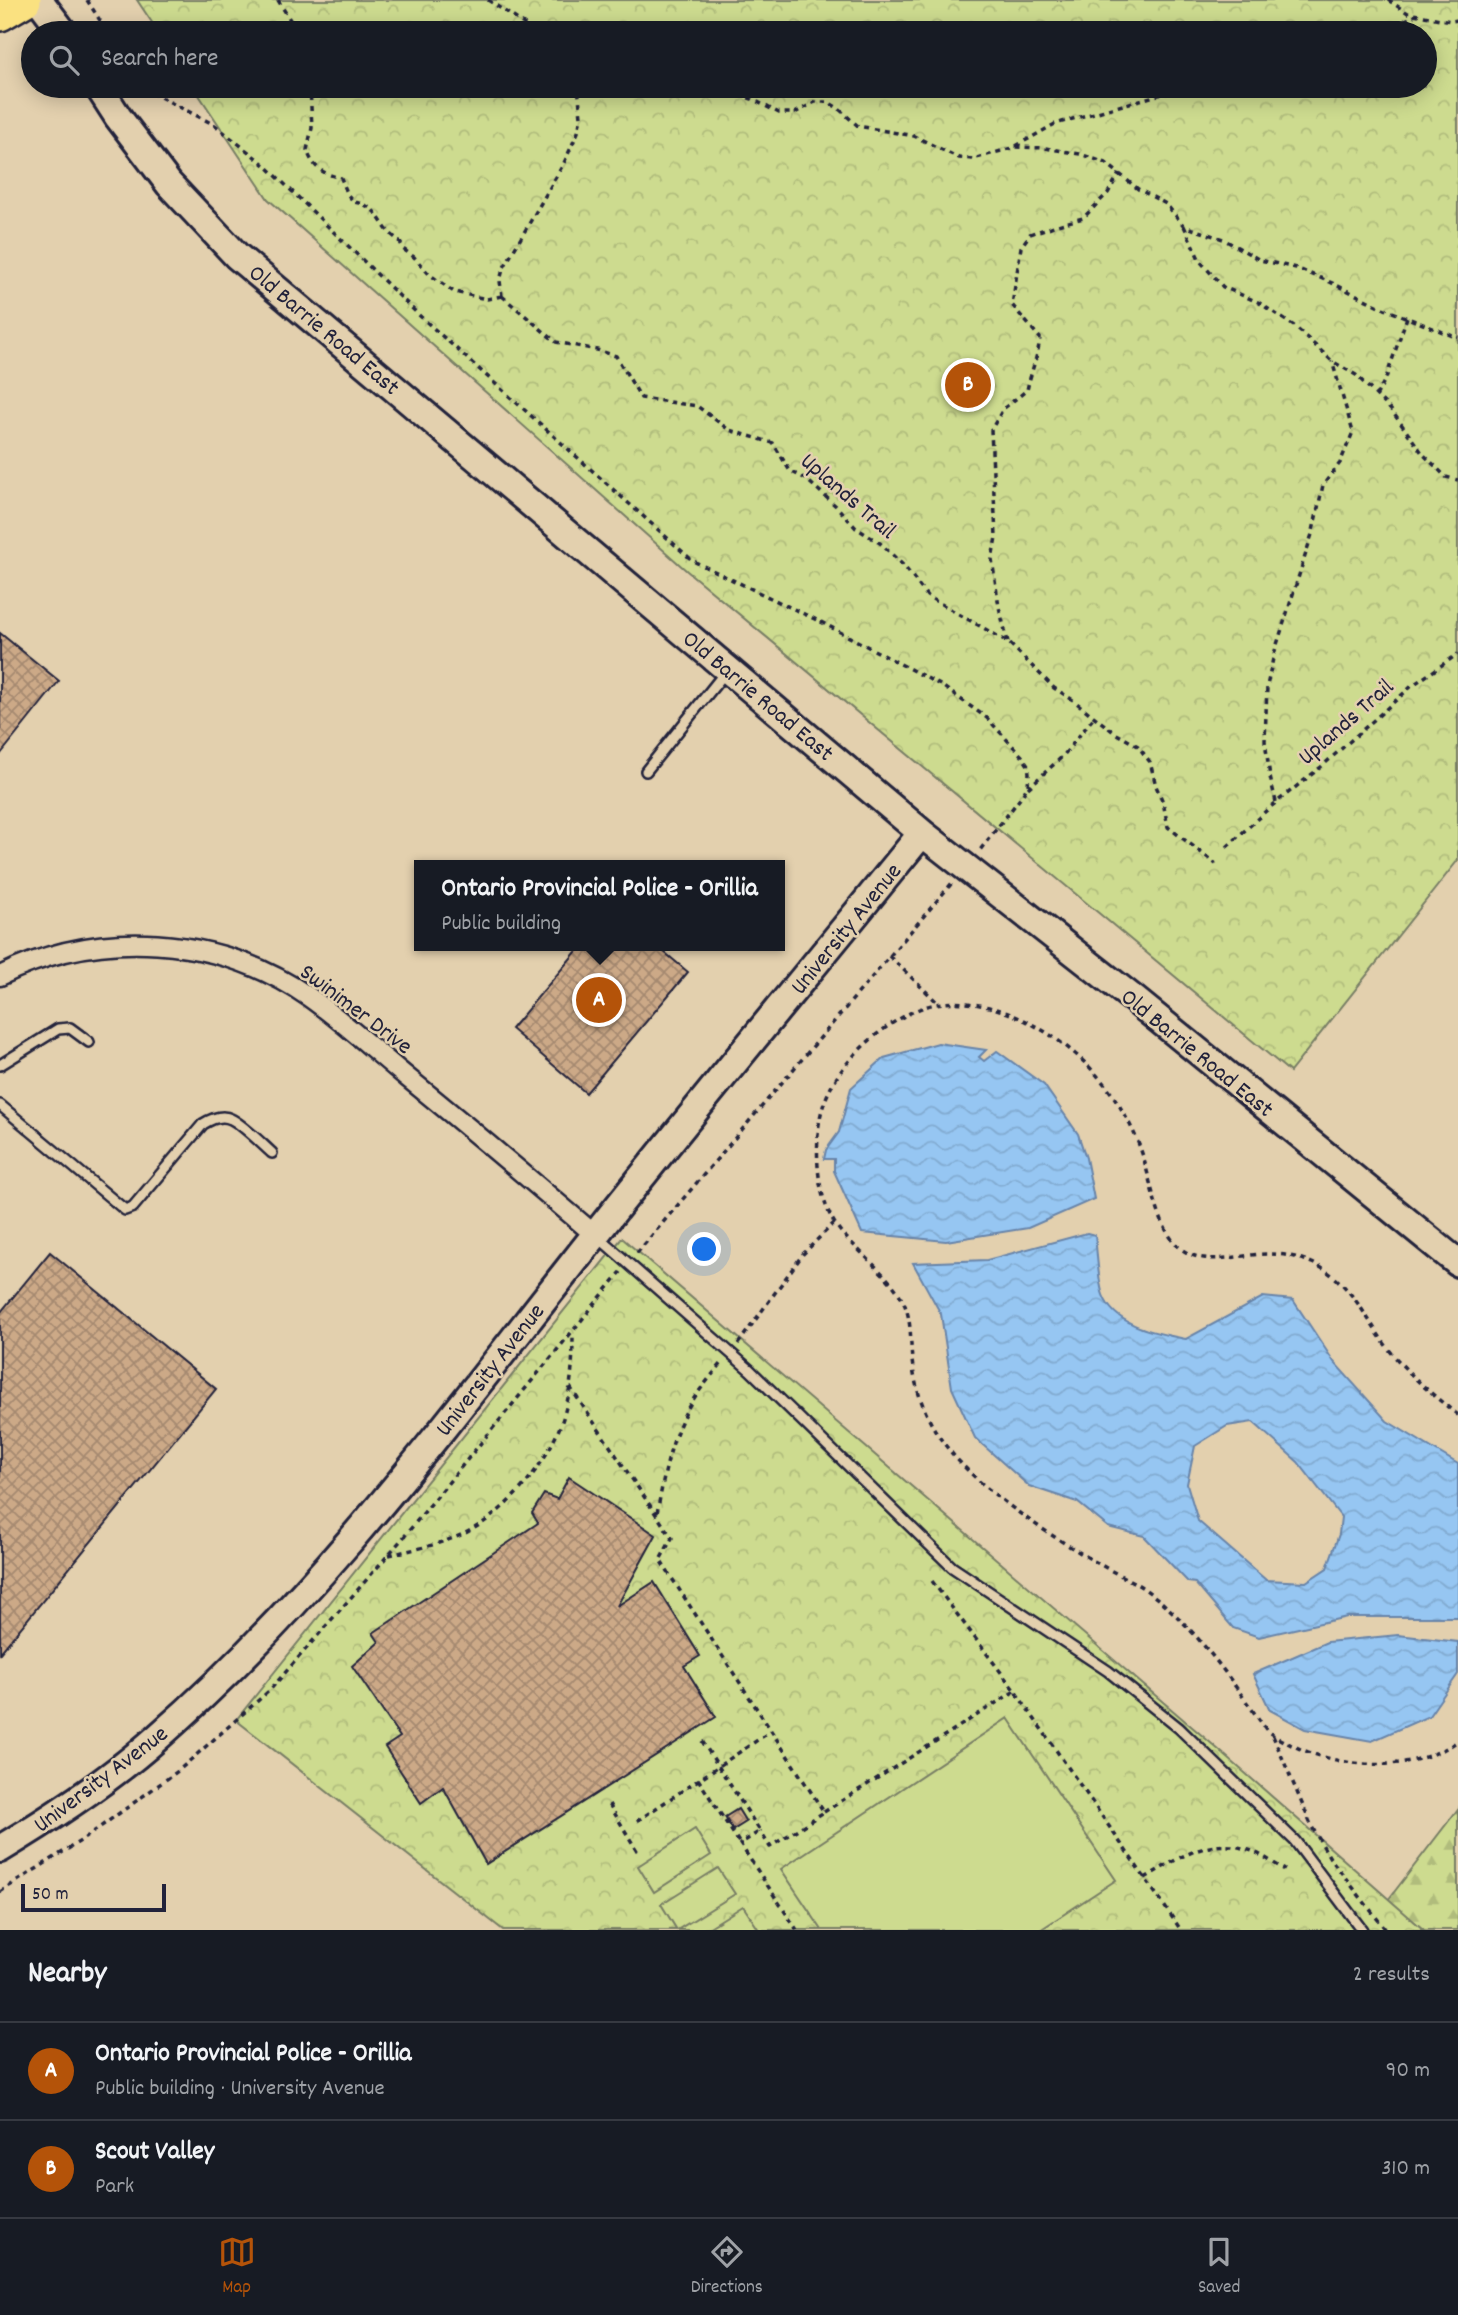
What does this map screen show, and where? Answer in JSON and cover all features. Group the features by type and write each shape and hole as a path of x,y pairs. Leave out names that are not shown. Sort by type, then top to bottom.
{"highway":[{"path":"0,14 24,0"}],"main road":[{"path":"39,0 55,21"},
{"name":"Old Barrie Road East","path":"106,98 169,184 237,256 922,833 1135,1000 1458,1263"},
{"name":"University Avenue","path":"0,1849 113,1774 157,1739 242,1659 383,1503 595,1235 922,833"}],"street":[{"name":"Swinimer Drive","path":"0,976 48,957 129,942 199,950 247,965 309,997 595,1235"}],"lane":[{"path":"646,771 728,669"},
{"path":"0,1065 58,1029 70,1028 89,1042"},
{"path":"0,1105 125,1210 133,1207 203,1124 210,1120 230,1118 272,1153"},
{"path":"595,1235 750,1370 952,1567 1108,1671 1180,1728 1295,1841 1362,1930"}],"path":[{"path":"87,0 100,21"},
{"path":"278,0 291,21"},
{"path":"488,0 519,21"},
{"path":"1388,0 1408,13 1458,20"},
{"path":"1403,21 1416,15"},
{"path":"162,98 215,125 265,165 421,317 694,561 824,623 942,686 987,718 1023,756 1028,765 1028,785 992,837"},
{"path":"311,98 312,128 307,150 317,168 326,175 341,178 354,202 365,204 373,210 388,232 402,243 403,249 429,274 454,292 487,299 502,296 500,281 503,270 564,163 578,132 579,98"},
{"path":"749,98 779,113 795,113 814,102 828,102 858,126 914,136 959,158 973,159 1015,147 1055,124 1145,98"},
{"path":"1015,147 1045,148 1080,154 1106,163 1138,189 1166,204 1184,226 1200,261 1223,288 1258,302 1294,326 1332,361 1356,375 1391,410 1423,454 1446,477 1458,481"},
{"path":"1007,642 992,559 996,537 991,430 1003,409 1027,390 1041,338 1012,305 1021,247 1030,234 1083,218 1108,193 1119,174"},
{"path":"1184,226 1223,239 1260,260 1296,268 1458,338"},
{"name":"Uplands Trail","path":"502,296 556,342 597,349 616,356 641,398 697,406 729,429 773,443 790,471 806,480 856,528 880,543 904,566 927,596 1007,642 1054,688 1115,733 1139,746 1150,762 1168,827 1216,864"},
{"path":"1377,396 1407,317"},
{"path":"1276,802 1265,741 1267,686 1274,654 1313,531 1323,485 1340,463 1353,432 1332,361"},
{"name":"Uplands Trail","path":"1227,847 1413,685 1458,654"},
{"path":"1024,791 1063,756 1095,716"},
{"path":"0,1892 82,1840 178,1771 270,1690 389,1555 628,1263 953,881"},
{"path":"890,956 938,1004"},
{"path":"1386,1930 1330,1858 1312,1827 1272,1734 1197,1638 1174,1613 1144,1589 1046,1531 993,1492 947,1448 932,1425 921,1399 913,1366 905,1304 895,1287 838,1229 827,1209 819,1181 817,1151 819,1116 830,1089 846,1062 884,1029 905,1016 938,1004 983,1005 1004,1010 1030,1022 1082,1060 1122,1109 1139,1145 1162,1220 1179,1247 1190,1254 1205,1258 1267,1253 1311,1262 1339,1279 1352,1293 1395,1357 1458,1415"},
{"path":"389,1555 428,1547 458,1537 481,1524 522,1489 557,1434 566,1409 572,1371 573,1330"},
{"path":"570,1387 672,1538 660,1560 824,1812"},
{"path":"932,1581 1015,1691 1181,1930"},
{"path":"702,1741 770,1847 1015,1691"},
{"path":"637,1821 771,1731"},
{"path":"1272,1734 1283,1742 1312,1753 1347,1762 1375,1765 1401,1764 1429,1757 1458,1741"},
{"path":"698,1779 797,1930"},
{"path":"609,1804 639,1854"},
{"path":"740,1844 760,1831"},
{"path":"1145,1878 1194,1851 1219,1844 1249,1849 1285,1870"}],"green space":[{"path":"137,0 1458,0 1458,860 1290,1072 687,571 268,199 201,98 1437,98 1437,21 151,21"},
{"path":"622,1238 1212,1744 1424,1930 503,1930 236,1720"},
{"path":"1008,1718 1116,1880 1040,1930 822,1930 781,1869"},
{"path":"1458,1809 1458,1930 1424,1930 1388,1900"},
{"path":"695,1829 711,1855 654,1892 638,1866"},
{"path":"718,1868 735,1894 677,1930 661,1904"},
{"path":"743,1906 759,1930 705,1930"}],"water":[{"path":"938,1043 986,1050 979,1057 984,1061 997,1051 1044,1085 1078,1134 1094,1199 1028,1228 946,1241 862,1233 834,1171 834,1159 824,1159 826,1150 839,1132 851,1088 884,1058"},
{"path":"1087,1233 1095,1235 1100,1282 1109,1306 1117,1315 1138,1327 1186,1339 1263,1297 1293,1300 1334,1362 1387,1421 1458,1464 1458,1617 1347,1617 1259,1637 1233,1628 1195,1583 1188,1582 1144,1536 1108,1527 1077,1502 1029,1486 975,1438 952,1388 941,1314 913,1263 987,1260","holes":["1253,1422 1298,1462 1341,1517 1339,1534 1327,1568 1306,1582 1266,1580 1198,1521 1187,1484 1195,1446 1227,1426"]},
{"path":"1398,1635 1458,1642 1458,1674 1429,1716 1372,1741 1305,1729 1270,1710 1253,1674 1327,1642"}],"building":[{"path":"0,633 59,681 0,755"},
{"path":"577,951 663,951 688,972 586,1093 511,1029"},
{"path":"50,1252 216,1389 0,1653 0,1313"},
{"path":"569,1477 656,1535 617,1606 654,1582 700,1656 684,1666 716,1717 486,1864 443,1787 421,1803 385,1747 400,1737 352,1666 379,1642 373,1633 538,1523 532,1513 544,1494 557,1499"},
{"path":"738,1809 746,1822 733,1830 725,1817"}],"place":[{"name":"Scout Valley","path":"968,385"},
{"name":"Ontario Provincial Police - Orillia","path":"599,1000"}]}
